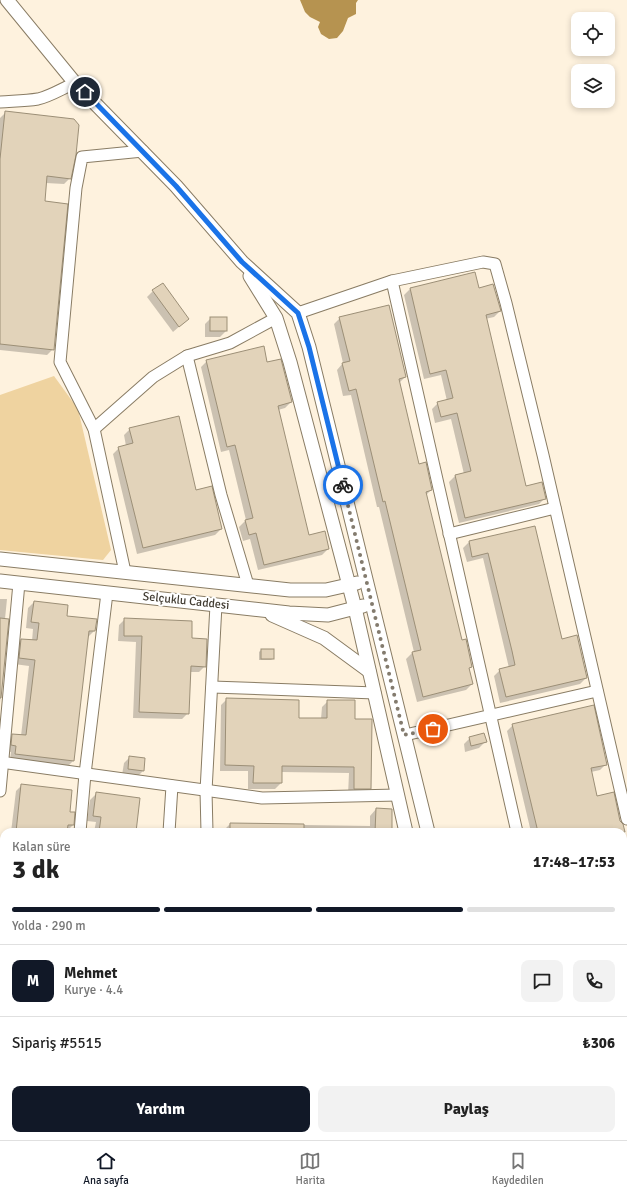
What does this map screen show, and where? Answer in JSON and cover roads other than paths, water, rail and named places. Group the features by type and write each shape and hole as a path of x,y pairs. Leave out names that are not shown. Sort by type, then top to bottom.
{"street":[{"path":"7,0 75,83 176,186 242,262 298,313 309,347 427,828"},
{"path":"0,102 39,98 75,83"},
{"path":"125,572 94,429 60,362 78,180 82,157 143,151"},
{"path":"242,262 276,318 292,369 355,608 405,828"},
{"path":"298,313 392,281 483,262 495,264 506,303 555,508 627,818"},
{"path":"392,281 516,828"},
{"path":"94,429 153,377 187,356 230,343 276,318"},
{"path":"187,356 221,495 248,585"},
{"path":"449,534 555,508"},
{"name":"Selçuklu Caddesi","path":"0,559 290,590 326,590 366,581"},
{"name":"Selçuklu Caddesi","path":"0,581 288,613 328,614 372,604"},
{"path":"0,792 19,583"},
{"path":"80,828 85,774 107,593"},
{"path":"207,828 206,791 216,605"},
{"path":"262,610 324,638 369,671"},
{"path":"212,687 374,693"},
{"path":"404,735 597,690"},
{"path":"2,763 262,798 398,795"},
{"path":"169,828 172,786"}]}
